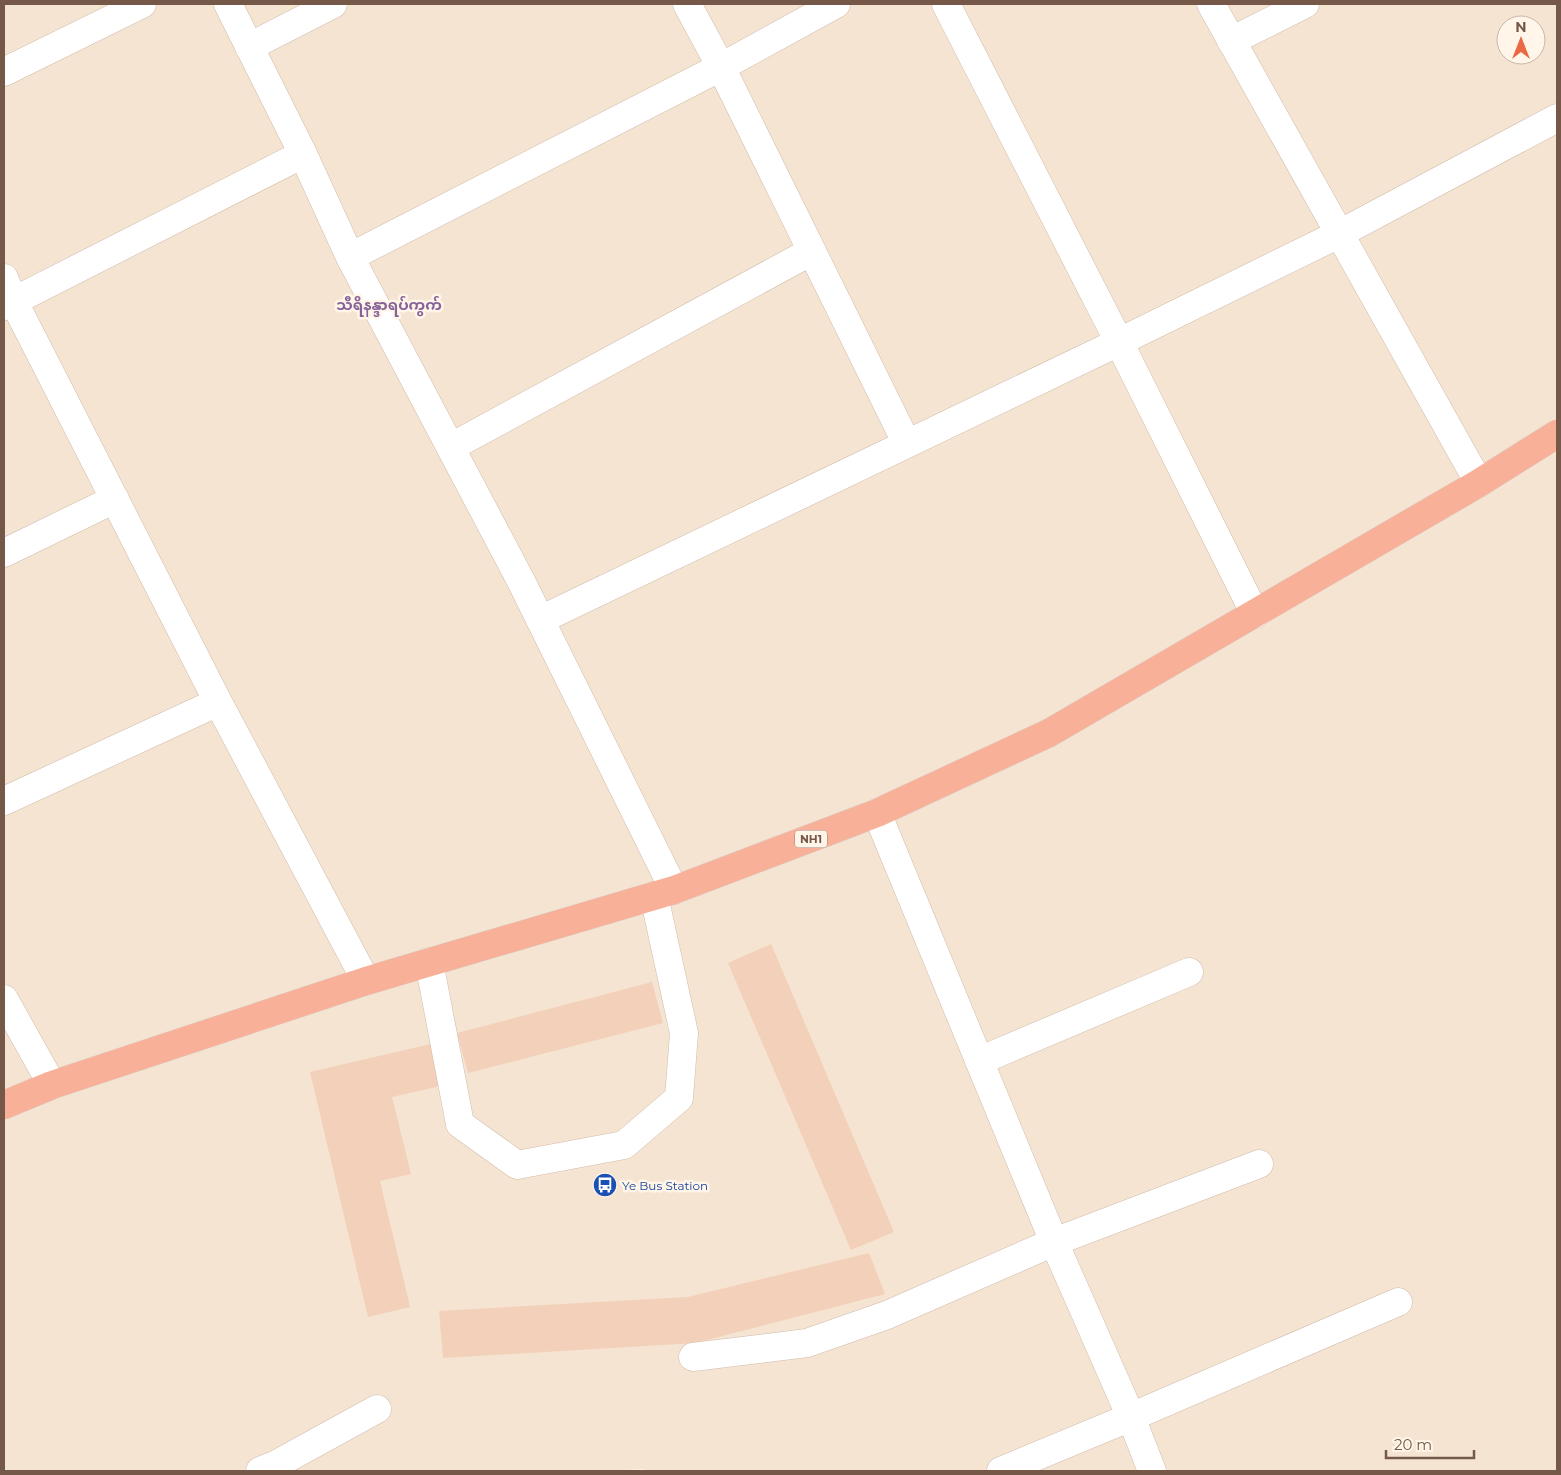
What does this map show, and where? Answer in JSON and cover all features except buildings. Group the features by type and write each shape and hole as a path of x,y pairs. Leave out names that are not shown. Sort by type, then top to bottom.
{"highway":[{"name":"NH1","path":"4,1105 52,1084 366,981 664,893 877,813 1049,733 1480,483 1557,434"}],"street":[{"path":"4,72 142,4"},
{"path":"228,4 303,154 350,257 540,620 664,893 684,1033 679,1098 624,1145 517,1164 460,1124 429,962"},
{"path":"249,47 333,4"},
{"path":"687,4 721,67 907,444"},
{"path":"350,257 721,67 836,4"},
{"path":"946,4 1119,342 1255,614"},
{"path":"1211,4 1480,483"},
{"path":"1231,41 1305,4"},
{"path":"540,620 1119,342 1339,234 1557,118"},
{"path":"303,154 7,294 116,499 218,702 366,981"},
{"path":"451,447 812,251"},
{"path":"4,553 116,499"},
{"path":"4,801 218,702"},
{"path":"877,813 1054,1242 1131,1417 1152,1471"},
{"path":"980,1061 1188,972"},
{"path":"4,998 52,1084"},
{"path":"693,1357 807,1343 887,1315 1054,1242 1259,1164"},
{"path":"1001,1471 1398,1302"},
{"path":"260,1471 275,1465 377,1409"}],"shaded area":[{"path":"4,4 1557,4 1557,1471 647,1471 642,1469 604,1471 4,1471"}],"place":[{"name":"Ye Bus Station","path":"605,1185"}],"district":[{"name":"သီရိနန္ဒာရပ်ကွက်","path":"389,304"}]}
